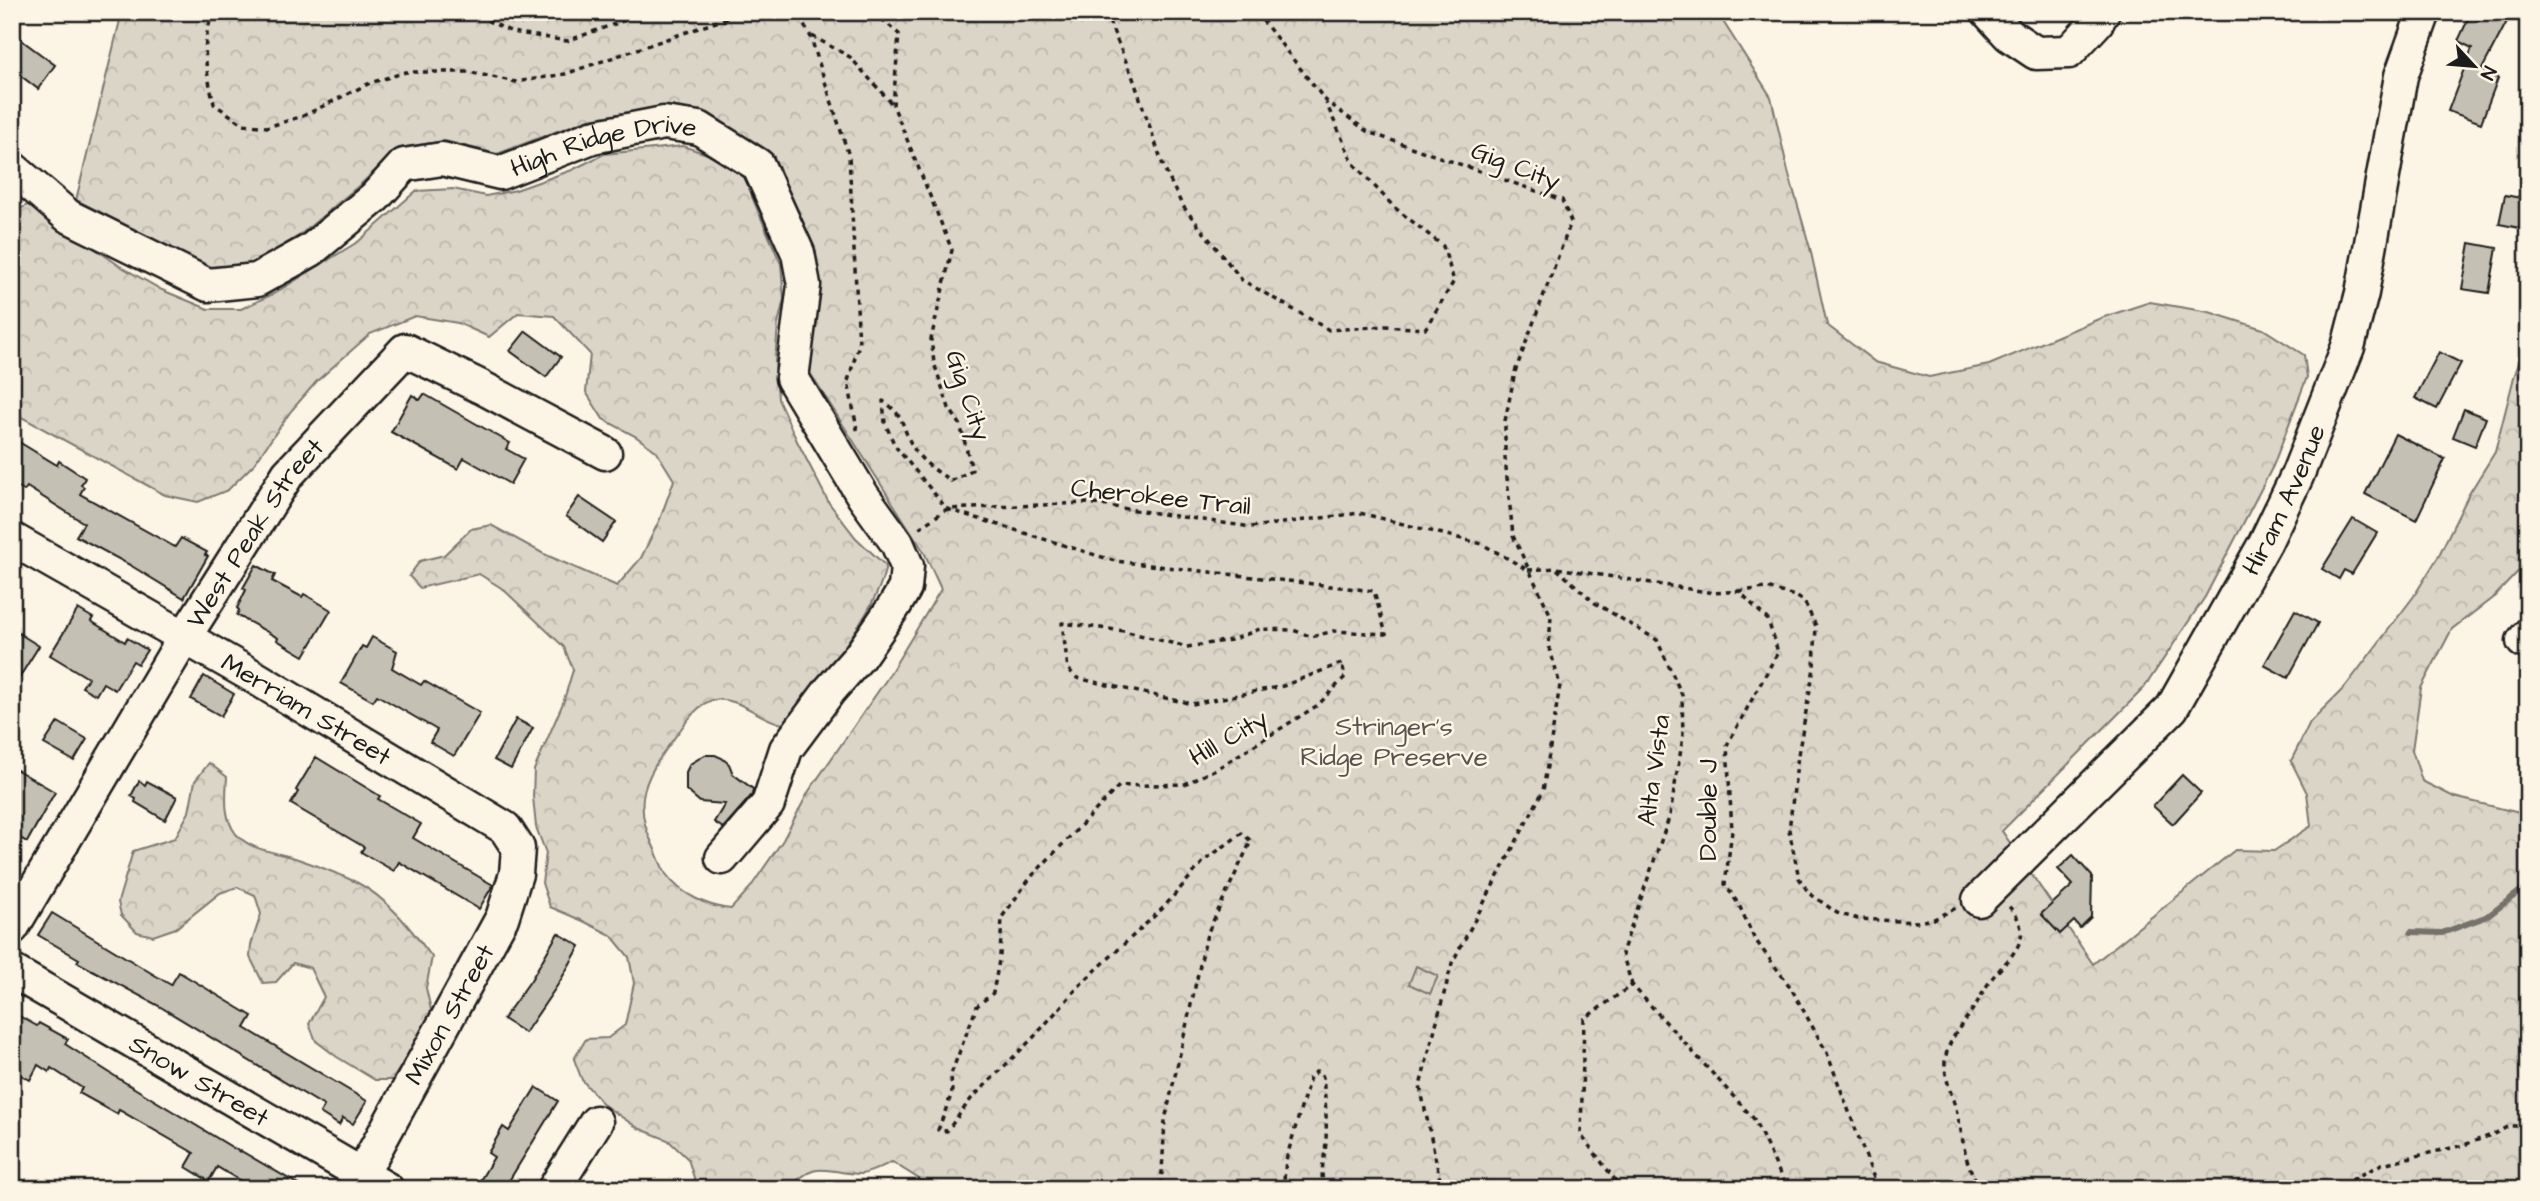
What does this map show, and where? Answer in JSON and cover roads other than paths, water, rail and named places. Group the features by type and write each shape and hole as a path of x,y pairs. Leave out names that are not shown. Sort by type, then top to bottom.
{"street":[{"path":"1988,12 2009,35 2036,53 2069,52 2097,22 2102,12"},
{"name":"Hiram Avenue","path":"1979,900 2172,708 2265,543 2297,477 2348,347 2362,293 2401,76 2424,12"},
{"name":"High Ridge Drive","path":"12,168 68,216 208,285 257,280 311,250 374,197 404,165 442,159 500,173 592,137 664,123 699,128 758,165 798,253 804,285 792,378 863,496 897,543 907,566 905,588 895,605 859,657 830,690 786,749 768,804 722,858"},
{"name":"West Peak Street","path":"12,928 184,638 288,474 405,351 481,387 605,453"},
{"name":"Merriam Street","path":"12,540 251,675 505,828 518,848"},
{"name":"Mixon Street","path":"375,1181 502,918 516,874 518,848"},
{"name":"Snow Street","path":"12,971 375,1181"},
{"path":"554,1189 596,1122"}],"waterway":[{"path":"2411,932 2442,933 2488,916 2528,885"}],"park label":[{"name":"Stringer's Ridge Preserve","path":"1394,741"}]}
